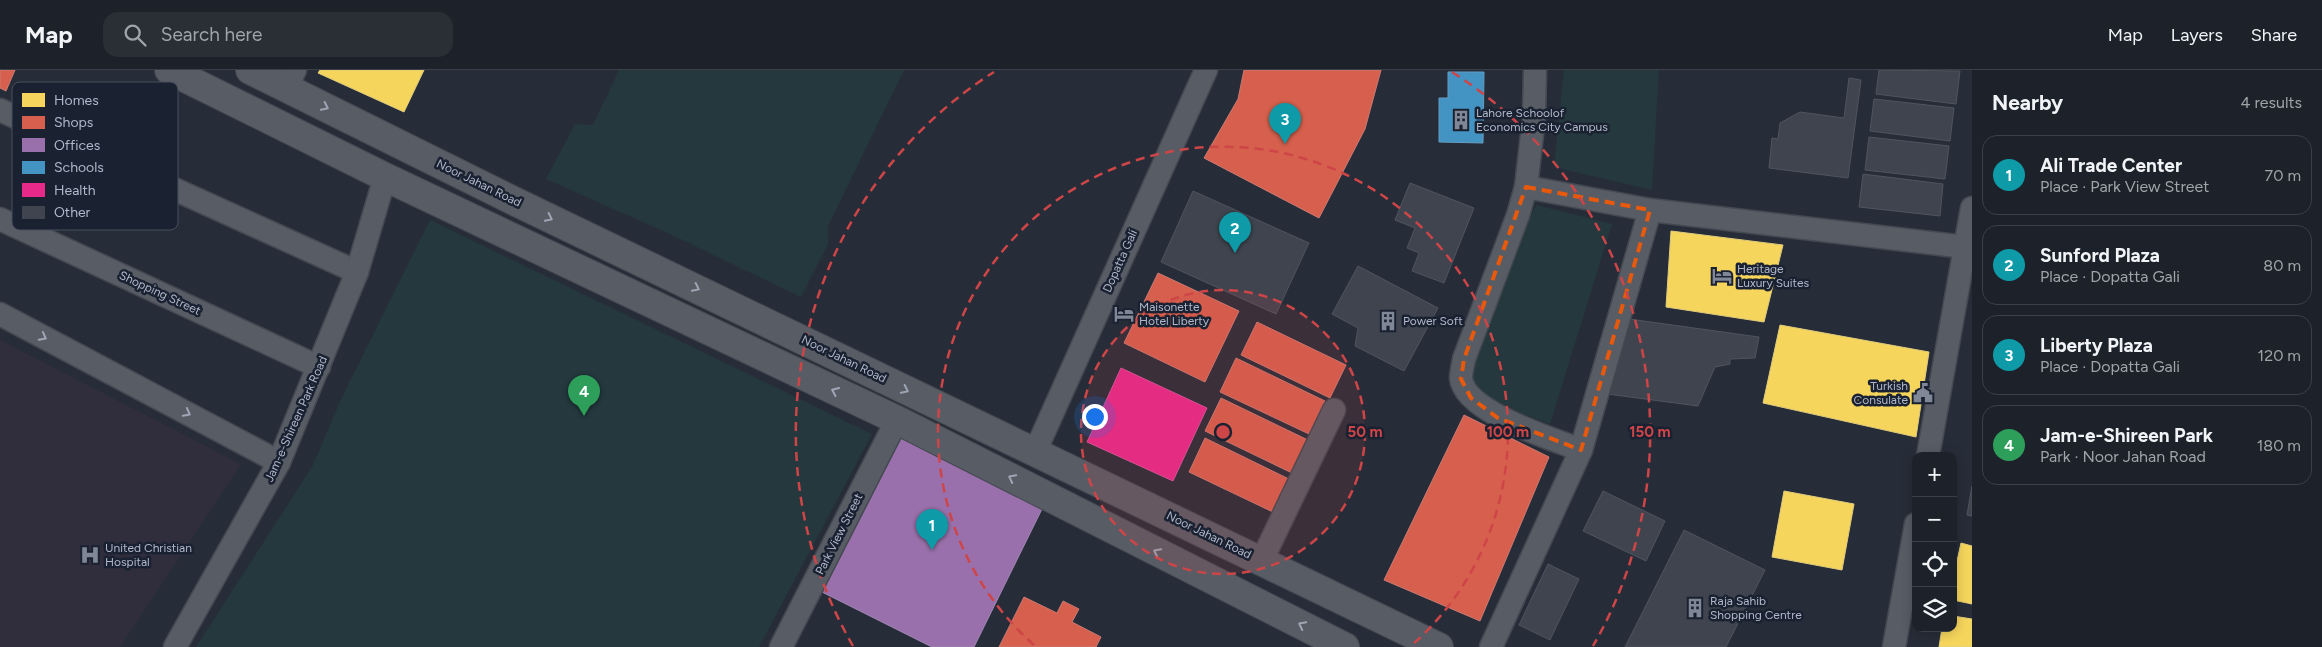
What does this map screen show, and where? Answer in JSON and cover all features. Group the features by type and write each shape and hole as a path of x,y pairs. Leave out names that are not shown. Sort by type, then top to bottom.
{"street":[{"path":"170,70 386,177 897,420 1345,647"},
{"name":"Noor Jahan Road","path":"250,70 290,79 516,202 1439,647"},
{"name":"Dopatta Gali","path":"1035,452 1206,70"},
{"path":"1535,70 1534,116 1526,187 1518,215 1464,359 1461,379 1471,398 1498,418 1580,450"},
{"path":"0,110 12,115"},
{"name":"Jam-e-Shireen Park Road","path":"175,647 279,462 357,272 386,177"},
{"path":"1526,187 1650,210 1965,247"},
{"path":"178,191 357,272"},
{"path":"1929,452 1972,208"},
{"path":"1491,647 1580,450 1650,210"},
{"name":"Shopping Street","path":"0,219 12,225"},
{"name":"Shopping Street","path":"24,230 319,367"},
{"path":"0,314 279,462"},
{"path":"1262,560 1334,410"},
{"name":"Park View Street","path":"781,647 897,420"},
{"path":"1894,647 1913,542"}],"highlighted area":[{"path":"1526,187 1650,210 1581,450 1498,418 1471,398 1461,379 1464,359"}],"shaded area":[{"path":"619,70 904,70 828,226 828,244 801,297 672,235 546,179 575,124 593,125"},
{"path":"1564,70 1659,70 1652,190 1554,167"},
{"path":"1536,205 1612,224 1550,424 1521,413 1484,395 1463,366"},
{"path":"430,220 872,434 759,647 196,647 312,467 342,397"},
{"name":"United Christian Hospital","path":"0,340 241,464 120,647 0,647"}],"building: Homes":[{"path":"320,70 424,70 404,112 318,73"},
{"name":"Heritage Luxury Suites","path":"1671,231 1783,245 1764,322 1666,307"},
{"path":"1780,325 1929,352 1916,437 1763,403"},
{"path":"1784,491 1854,504 1842,570 1772,557"},
{"path":"1961,543 1972,546 1972,604 1957,601 1957,561"},
{"path":"1957,617 1972,619 1972,647 1939,647 1941,632 1957,632"}],"building: Shops":[{"path":"0,70 15,70 6,91 0,88"},
{"path":"1244,70 1381,70 1365,129 1319,218 1204,158 1238,99"},
{"path":"1158,273 1239,311 1205,382 1124,343"},
{"path":"1257,322 1346,365 1330,398 1241,355"},
{"path":"1236,358 1325,401 1309,434 1220,392"},
{"path":"1221,398 1310,441 1294,474 1205,431"},
{"path":"1464,415 1549,457 1480,621 1384,580"},
{"path":"1205,438 1293,481 1277,514 1189,472"},
{"path":"1024,597 1057,613 1063,601 1079,609 1072,622 1101,637 1096,647 999,647"}],"building: Offices":[{"path":"902,437 1042,509 974,647 932,647 820,591"}],"building: Schools":[{"name":"Lahore Schoolof Economics City Campus","path":"1448,72 1484,72 1483,143 1439,142 1439,98 1448,98"}],"building: Health":[{"path":"1121,368 1207,408 1173,481 1087,442"}],"building: Other":[{"path":"1879,70 1960,71 1956,104 1876,94"},
{"path":"1849,78 1861,80 1848,178 1769,168 1772,138 1778,139 1780,123 1800,112 1844,118"},
{"path":"1874,99 1954,108 1950,141 1870,131"},
{"path":"1869,137 1949,146 1945,179 1865,170"},
{"path":"1863,174 1943,184 1940,216 1859,207"},
{"path":"1410,183 1474,208 1444,283 1412,271 1419,253 1407,248 1415,228 1395,220"},
{"path":"1193,191 1309,243 1276,314 1161,262"},
{"name":"Power Soft","path":"1358,266 1438,308 1404,371 1355,346 1358,328 1332,314"},
{"path":"1629,319 1759,337 1755,358 1730,359 1730,364 1715,367 1698,406 1607,394"},
{"path":"1972,486 1972,516 1967,515"},
{"path":"1603,491 1665,521 1646,561 1583,531"},
{"name":"Raja Sahib Shopping Centre","path":"1684,530 1765,570 1726,647 1625,647"},
{"path":"1548,564 1579,579 1550,640 1519,625"}],"place":[{"name":"Lahore Schoolof Economics City Campus","path":"1461,120"},
{"name":"Liberty Plaza","path":"1285,144"},
{"name":"Sunford Plaza","path":"1235,253"},
{"name":"Heritage Luxury Suites","path":"1722,276"},
{"name":"Maisonette Hotel Liberty","path":"1124,314"},
{"name":"Power Soft","path":"1388,321"},
{"name":"Turkish Consulate","path":"1923,393"},
{"name":"Jam-e-Shireen Park","path":"584,416"},
{"name":"Ali Trade Center","path":"932,550"},
{"name":"United Christian Hospital","path":"90,555"},
{"name":"Raja Sahib Shopping Centre","path":"1695,608"}]}
